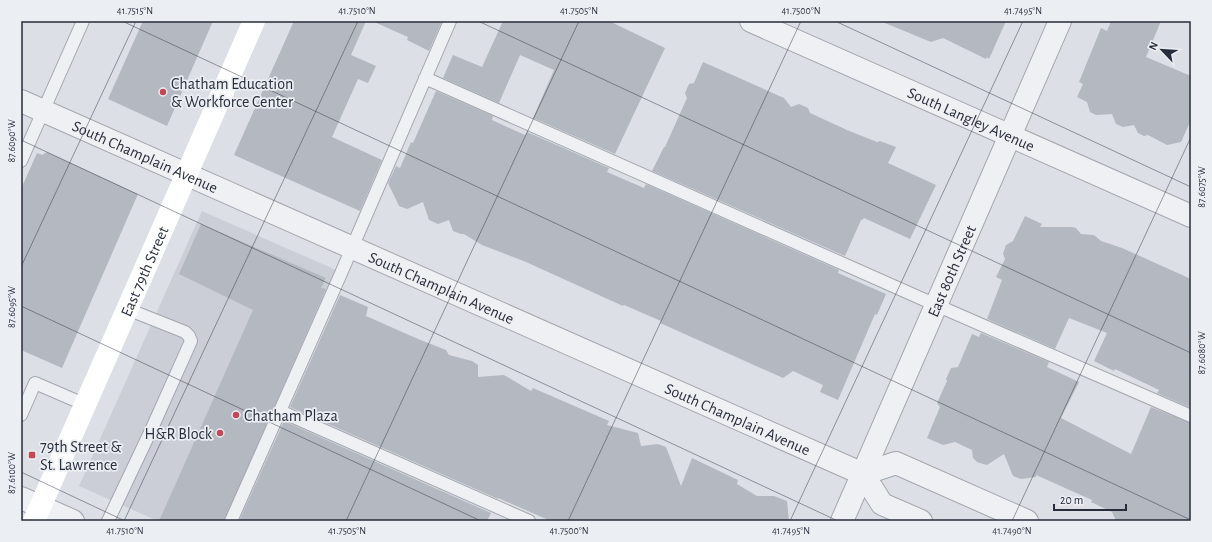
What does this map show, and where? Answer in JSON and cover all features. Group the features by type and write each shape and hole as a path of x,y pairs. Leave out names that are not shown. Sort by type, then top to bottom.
{"main road":[{"name":"East 79th Street","path":"38,514 254,21"}],"street":[{"name":"South Langley Avenue","path":"751,21 1191,216"},
{"name":"East 80th Street","path":"842,521 1060,21"},
{"name":"South Champlain Avenue","path":"21,101 863,474"},
{"path":"921,521 882,504 863,474 896,463 1027,521"},
{"path":"21,498 38,514 73,521"}],"lane":[{"path":"21,161 83,21"},
{"path":"231,521 352,248 450,21"},
{"path":"426,78 936,305 1191,416"},
{"path":"108,521 191,341 185,332 127,309"},
{"path":"21,415 35,383 86,404"},
{"path":"280,411 529,521"}],"shaded area":[{"name":"Chatham Plaza","path":"202,211 336,270 224,521 158,521 79,486"}],"building":[{"path":"143,21 213,21 167,126 108,99"},
{"path":"294,21 366,21 351,55 376,66 368,83 358,79 332,137 382,160 360,211 234,155"},
{"path":"372,21 442,21 429,51 407,40 408,37"},
{"path":"503,21 609,21 665,48 615,154 533,118 554,70 520,55 499,103 443,78 453,55 482,67"},
{"path":"880,21 1006,21 989,59 987,57 986,59 943,38 931,42"},
{"path":"1111,21 1161,21 1146,57 1191,76 1191,120 1181,142 1167,145 1148,135 1144,136 1138,133 1134,125 1123,127 1116,124 1112,114 1096,115 1090,112 1087,102 1077,97 1083,84 1079,82 1101,28 1107,31"},
{"path":"703,62 784,98 791,107 799,104 808,108 810,113 847,130 877,142 880,141 896,147 888,163 936,185 910,239 864,218 861,220 845,256 652,171 665,147 687,98 685,93 689,84 694,83"},
{"path":"436,91 493,116 492,120 525,135 527,132 609,168 607,172 644,188 646,184 839,270 838,273 886,294 877,315 875,314 838,400 820,392 823,385 793,371 783,378 660,323 661,321 624,305 623,306 526,262 482,245 464,234 453,231 449,220 438,224 429,220 423,202 407,209 399,206 388,183 396,166 400,168"},
{"path":"47,152 138,194 62,368 21,350 21,189 37,153 42,155"},
{"path":"1025,216 1042,224 1040,227 1076,228 1081,234 1094,235 1101,241 1122,248 1191,279 1191,408 1157,393 1159,390 1115,369 1114,371 1094,361 1107,333 1069,318 1055,349 987,319 1002,280 996,277 1005,259 1003,254 1006,245 1013,241"},
{"name":"Chatham Plaza","path":"201,224 326,278 321,288 326,289 224,521 159,521 253,310 179,274"},
{"path":"340,295 368,307 366,316 446,350 449,355 472,361 478,365 478,377 504,375 531,391 533,388 609,421 607,425 638,433 641,446 658,444 666,447 681,486 692,458 738,480 737,484 757,496 774,496 787,501 789,521 551,521 290,407"},
{"path":"981,333 1049,362 1047,367 1079,382 1061,418 1131,454 1151,407 1191,423 1191,521 1116,521 1112,512 1091,502 1092,500 1036,475 1036,477 1021,479 1013,476 1004,454 987,465 977,462 973,458 972,450 955,442 943,445 927,438 940,407 937,403 951,368 958,367 972,334 979,337"},
{"path":"284,421 491,513 487,521 239,521"}],"place":[{"name":"Chatham Education & Workforce Center","path":"163,92"},
{"name":"Chatham Plaza","path":"236,415"},
{"name":"H&R Block","path":"220,433"},
{"name":"79th Street & St. Lawrence","path":"32,455"}]}
